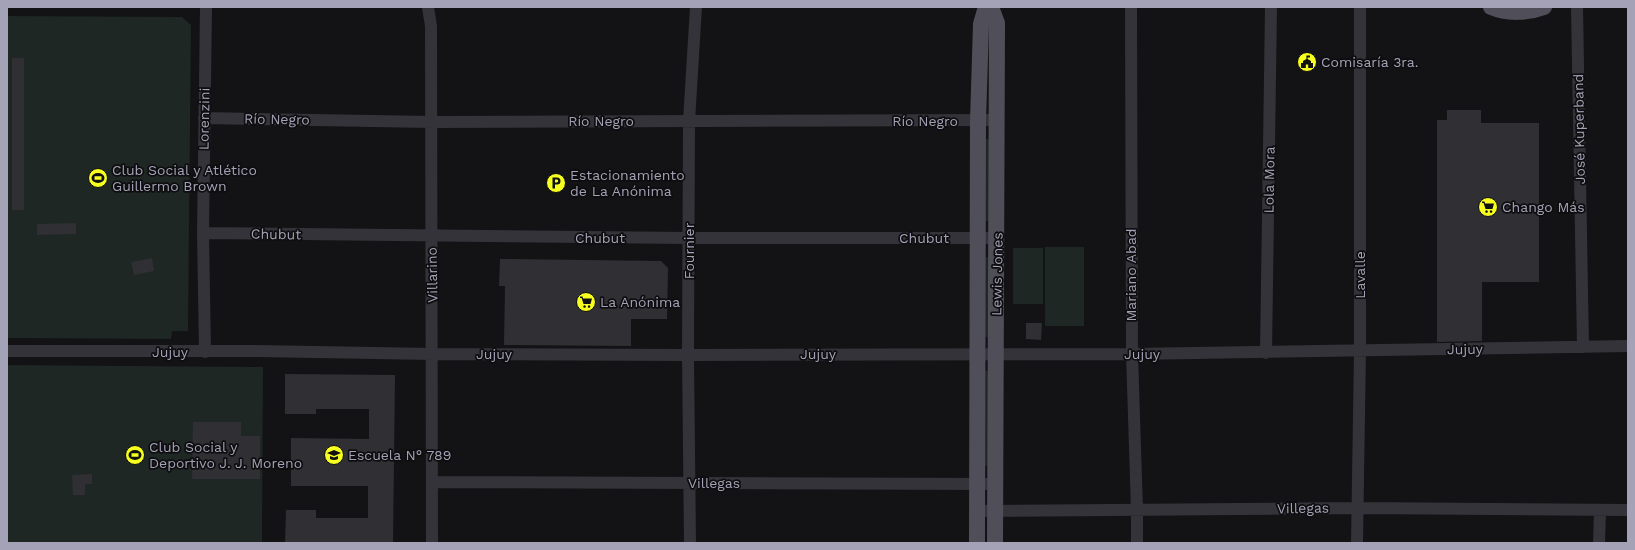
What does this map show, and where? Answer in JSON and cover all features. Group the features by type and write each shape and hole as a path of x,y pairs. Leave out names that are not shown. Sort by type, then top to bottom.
{"main road":[{"name":"Lewis Jones","path":"977,543 978,121 981,24 986,7"},
{"name":"Lewis Jones","path":"991,7 997,23 995,543"},
{"path":"1491,7 1501,11 1525,9 1532,11 1544,7"}],"street":[{"name":"Lorenzini","path":"205,352 203,233 206,7"},
{"name":"Villarino","path":"428,7 431,26 432,122 432,543"},
{"name":"Fournier","path":"690,543 688,354 689,121 696,7"},
{"name":"Mariano Abad","path":"1131,7 1132,354 1137,543"},
{"name":"Lola Mora","path":"1266,353 1271,7"},
{"name":"Lavalle","path":"1357,543 1360,351 1360,7"},
{"name":"José Kuperband","path":"1577,7 1583,347"},
{"name":"Río Negro","path":"204,118 432,122 997,120"},
{"name":"Chubut","path":"203,233 689,238 997,238"},
{"name":"Jujuy","path":"7,351 256,351 433,354 1132,354 1628,346"},
{"name":"Villegas","path":"432,482 995,484"},
{"name":"Villegas","path":"978,511 1358,508 1628,510"},
{"path":"1599,543 1600,510"}],"shaded area":[{"name":"Club Social y Atlético Guillermo Brown","path":"7,16 182,17 191,25 188,331 172,331 171,339 7,338"},
{"path":"984,139 991,139 990,221 984,221"},
{"path":"1045,247 1084,247 1084,326 1045,326"},
{"path":"1013,248 1043,248 1043,304 1013,304"},
{"path":"984,257 991,257 990,337 984,337"},
{"name":"Club Social y Deportivo J. J. Moreno","path":"7,365 263,367 262,543 7,543"},
{"path":"984,371 990,371 991,466 984,466"}],"building":[{"path":"12,58 24,58 24,210 12,210"},
{"name":"Chango Más","path":"1447,110 1481,110 1481,123 1539,123 1539,282 1482,282 1482,341 1437,342 1437,120 1447,120"},
{"path":"76,223 76,234 37,235 37,224"},
{"path":"152,258 154,271 134,275 131,262"},
{"name":"La Anónima","path":"500,259 661,261 668,268 667,319 631,319 631,346 504,345 505,286 499,286"},
{"path":"1026,323 1042,323 1041,340 1026,339"},
{"name":"Escuela N° 789","path":"285,374 395,375 393,543 285,543 286,510 316,510 316,518 368,518 368,486 291,486 291,438 369,439 369,409 316,409 316,414 285,414"},
{"name":"Club Social y Deportivo J. J. Moreno","path":"193,422 241,422 241,436 260,436 260,479 192,479"},
{"path":"92,474 92,484 85,484 85,495 73,495 72,475"}],"place":[{"name":"Comisaría 3ra.","path":"1307,62"},
{"name":"Club Social y Atlético Guillermo Brown","path":"98,178"},
{"name":"Estacionamiento de La Anónima","path":"556,183"},
{"name":"Chango Más","path":"1488,207"},
{"name":"La Anónima","path":"586,302"},
{"name":"Club Social y Deportivo J. J. Moreno","path":"135,455"},
{"name":"Escuela N° 789","path":"334,455"}]}
